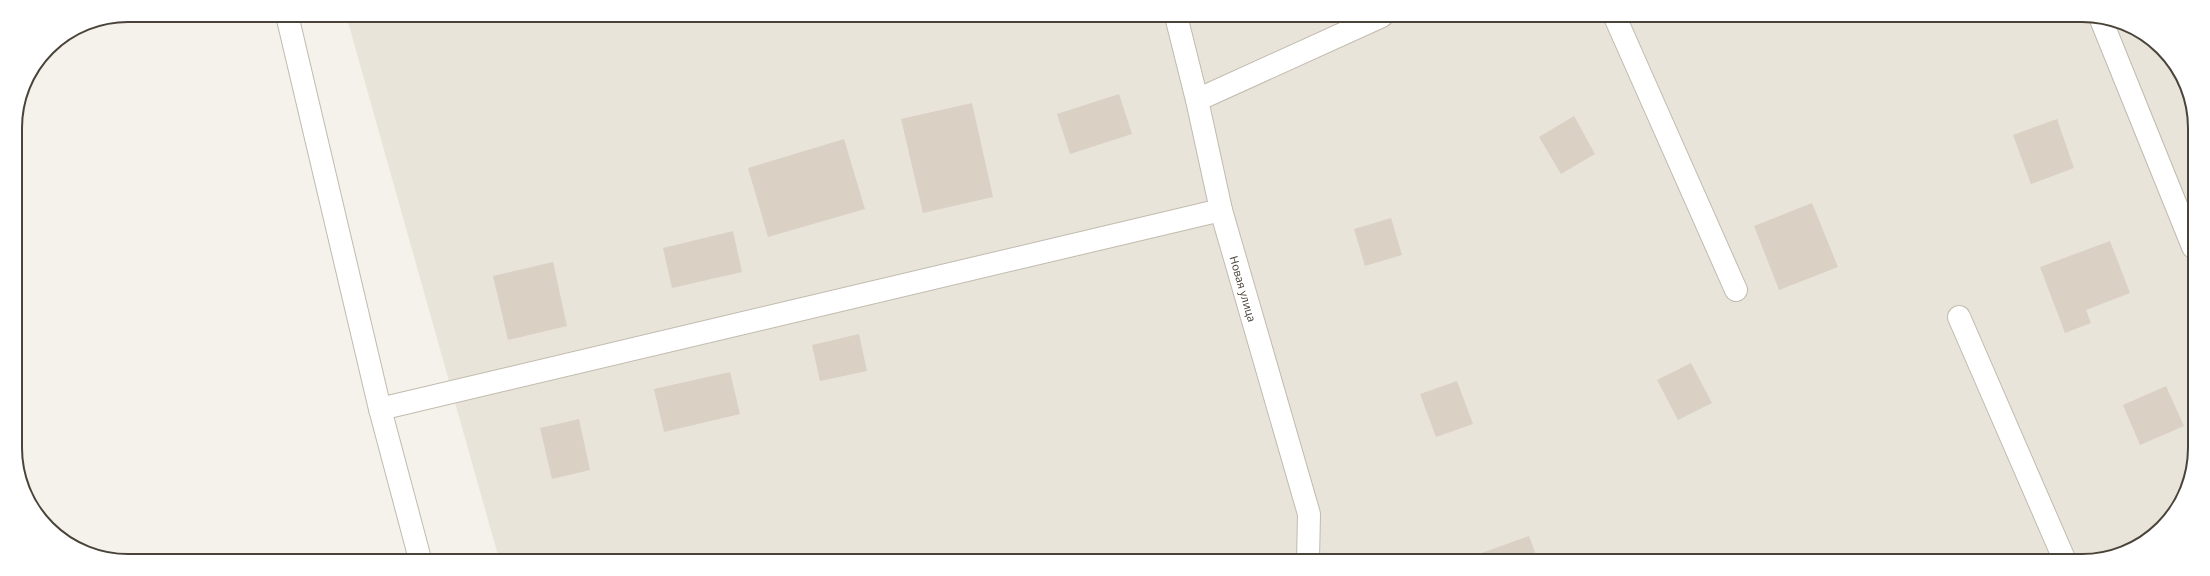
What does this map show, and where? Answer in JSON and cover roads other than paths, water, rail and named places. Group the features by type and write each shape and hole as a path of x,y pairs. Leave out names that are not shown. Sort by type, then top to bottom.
{"street":[{"path":"289,22 380,409 419,554"},
{"name":"Новая улица","path":"1178,22 1197,100 1221,210 1309,514 1308,554"},
{"path":"1197,100 1369,22"},
{"path":"1617,22 1736,290"},
{"path":"2103,24 2188,235"},
{"path":"380,409 1221,210"},
{"path":"1959,317 2062,554"}]}
